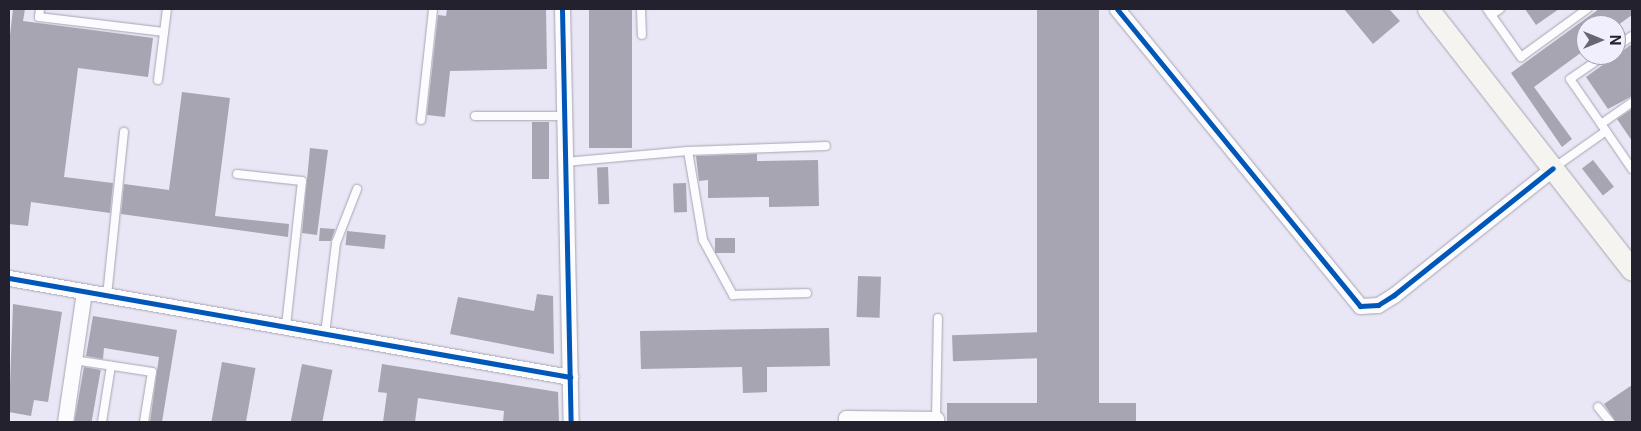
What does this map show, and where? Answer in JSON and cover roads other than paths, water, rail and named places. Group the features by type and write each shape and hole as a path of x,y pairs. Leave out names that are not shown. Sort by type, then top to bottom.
{"street":[{"path":"562,9 571,422"},
{"path":"1118,9 1360,306 1378,305 1394,295 1553,168"},
{"path":"1428,9 1632,270"},
{"path":"9,278 570,377"},
{"path":"65,422 84,292"},
{"path":"846,422 846,418 936,420"}],"lane":[{"path":"40,9 39,17 164,32"},
{"path":"158,80 167,9"},
{"path":"421,120 433,9"},
{"path":"641,9 642,36"},
{"path":"1500,9 1489,12 1521,57 1588,9"},
{"path":"1590,65 1570,79 1632,169"},
{"path":"1601,124 1632,102"},
{"path":"475,116 565,116"},
{"path":"1553,168 1606,131"},
{"path":"107,296 124,132"},
{"path":"566,162 688,151 826,146"},
{"path":"688,151 703,240 733,295 807,293"},
{"path":"237,174 302,181 286,328"},
{"path":"326,334 336,243 356,189"},
{"path":"936,420 938,318"},
{"path":"74,360 152,372 144,422"},
{"path":"102,422 111,366"},
{"path":"1598,407 1610,422"}]}
